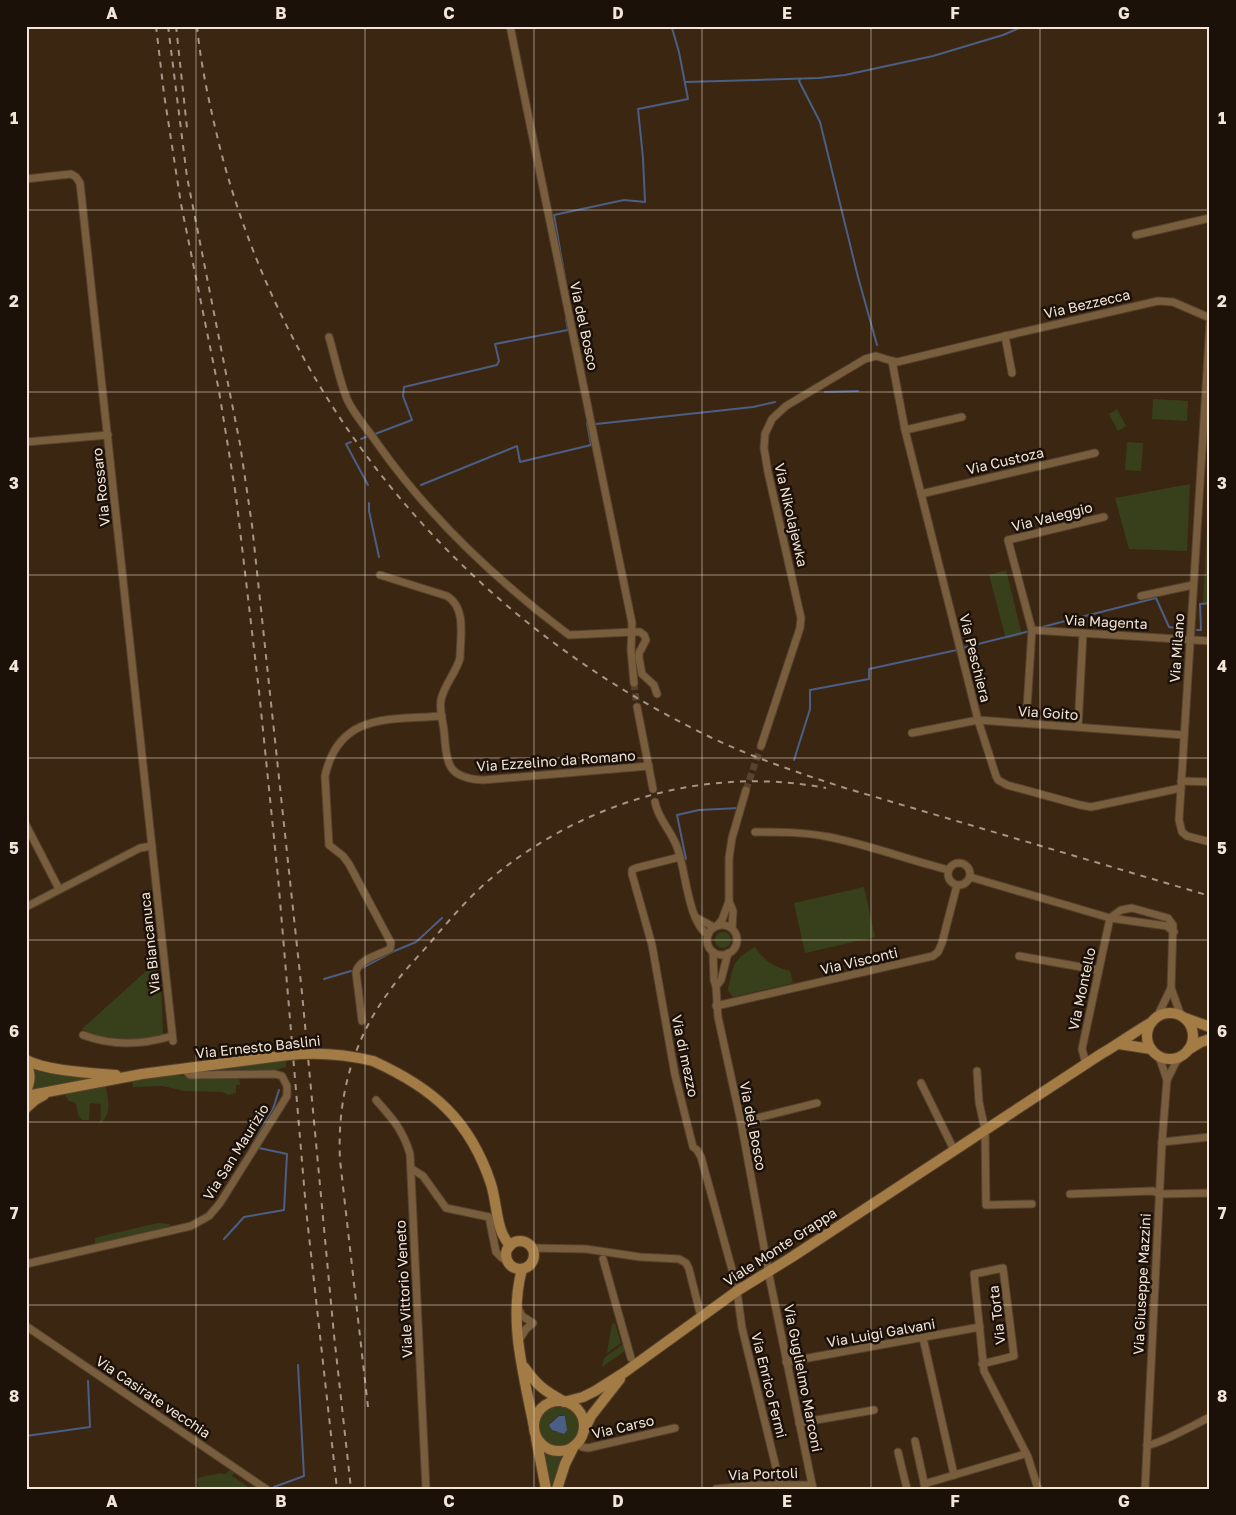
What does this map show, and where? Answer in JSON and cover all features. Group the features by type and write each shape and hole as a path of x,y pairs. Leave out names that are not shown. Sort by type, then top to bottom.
{"main road":[{"path":"1154,1052 1148,1043 1148,1029 1155,1019 1168,1013 1182,1016 1210,1027"},
{"path":"1182,1016 1190,1024 1193,1038 1185,1053"},
{"name":"Viale Monte Grappa","path":"563,1401 583,1397 596,1391 737,1291 1155,1019"},
{"path":"1119,1044 1154,1052 1169,1059 1185,1053 1210,1038"},
{"name":"Via Ernesto Baslini","path":"26,1096 129,1076 288,1055 344,1054 373,1061 402,1074 433,1095 454,1116 485,1167 492,1186 502,1233 514,1244"},
{"name":"Via Ernesto Baslini","path":"26,1060 41,1065 70,1070 129,1076"},
{"path":"26,1064 30,1079 26,1091"},
{"path":"26,1108 35,1100 52,1092"},
{"path":"517,1288 509,1262 514,1244 526,1243 532,1248 533,1259 529,1266 522,1269"},
{"path":"509,1262 522,1269"},
{"path":"522,1269 517,1288 516,1304 519,1340 546,1489"},
{"path":"522,1364 536,1384 546,1392 571,1404 581,1415 584,1422 578,1442 567,1450 559,1451 551,1449 538,1439 535,1420 543,1407 556,1401 563,1401"},
{"name":"Viale Monte Grappa","path":"557,1489 564,1464 591,1416 625,1372"}],"street":[{"name":"Via del Bosco","path":"510,26 632,623 631,650 634,683"},
{"name":"Via Rossaro","path":"26,179 71,174 79,181 152,846"},
{"path":"1136,235 1210,218"},
{"name":"Via Bezzecca","path":"890,360 897,362 1158,301 1173,302 1210,318"},
{"name":"Via Milano","path":"1210,323 1178,820 1182,832 1187,836 1210,842"},
{"path":"1004,336 1012,373"},
{"path":"329,337 343,387 356,414 423,503 460,542 515,592 569,635 640,632 646,637 639,653 642,674 654,684 657,694"},
{"name":"Via Nikolajewka","path":"761,746 800,628 801,618 768,472 764,448 765,434 772,419 786,406 865,359 876,356 890,360"},
{"name":"Via Peschiera","path":"890,360 905,430 978,720 996,776 1001,783 1091,807 1181,785 1210,782"},
{"path":"905,430 962,417"},
{"path":"26,442 108,435"},
{"name":"Via Custoza","path":"921,494 1095,453"},
{"path":"1201,465 1210,465"},
{"name":"Via Valeggio","path":"1032,630 1008,540 1104,517"},
{"name":"Via Ezzelino da Romano","path":"380,575 447,596 458,607 460,658 442,697 442,716 448,762 459,775 470,779 492,779 649,766"},
{"path":"1141,596 1193,585"},
{"path":"1026,724 1032,630"},
{"name":"Via Magenta","path":"1032,630 1210,641"},
{"path":"1078,727 1084,634"},
{"path":"637,707 653,789"},
{"path":"362,1021 357,968 390,949 391,943 349,864 343,856 329,845 325,776 327,768 338,746 353,731 365,724 380,720 442,716"},
{"name":"Via Goito","path":"912,733 978,720 1184,735"},
{"path":"697,918 716,927 725,925 732,928 737,936 735,948 721,955 713,952 708,944 708,935 716,927 722,920 729,900 729,858 732,838 746,790"},
{"path":"655,802 659,816 678,848 693,911 702,930 708,935"},
{"path":"26,825 60,889"},
{"path":"756,832 790,832 827,836 949,870"},
{"path":"26,907 140,848 152,846"},
{"name":"Via Biancanuca","path":"83,1035 109,1043 124,1044 173,1039 152,846"},
{"name":"Via di mezzo","path":"680,857 636,868 632,870 632,874 652,945 675,1075 693,1147 701,1158 737,1291"},
{"path":"956,863 963,864 969,869 970,877 965,884 957,885 950,880 949,870 956,863"},
{"path":"970,877 1110,918 1167,926 1174,932"},
{"name":"Via Visconti","path":"716,1006 933,956 938,952 942,943 957,885"},
{"path":"729,900 733,911 732,928"},
{"path":"1110,918 1121,910 1128,908 1168,918 1173,925 1171,988 1155,1019"},
{"path":"1126,920 1124,912 1128,908"},
{"name":"Via Montello","path":"1086,1064 1082,1050 1110,918"},
{"name":"Via del Bosco","path":"713,952 716,1006 741,1122 768,1271"},
{"name":"Via del Bosco","path":"716,986 721,980 728,953"},
{"path":"1019,956 1098,970"},
{"path":"1171,988 1182,1016"},
{"name":"Via Giuseppe Mazzini","path":"1145,1489 1162,1142 1167,1080 1162,1062 1154,1052"},
{"name":"Via Giuseppe Mazzini","path":"1167,1080 1176,1062 1185,1053"},
{"name":"Via San Maurizio","path":"26,1264 191,1226 209,1216 220,1203 287,1096 287,1086 282,1076 275,1074 190,1075 183,1068"},
{"path":"977,1070 979,1102 985,1130 986,1205 1032,1204"},
{"path":"921,1083 954,1150"},
{"name":"Viale Vittorio Veneto","path":"376,1100 400,1128 406,1140 412,1169 426,1489"},
{"path":"741,1122 817,1102"},
{"path":"1162,1142 1210,1137"},
{"path":"412,1169 423,1176 446,1208 489,1217 496,1252 509,1262"},
{"path":"1070,1194 1153,1191 1160,1194 1210,1193"},
{"path":"532,1248 586,1249 640,1257 679,1259 686,1263 690,1269 701,1317"},
{"path":"603,1258 631,1358"},
{"name":"Via Torta","path":"982,1364 1014,1356 1003,1268 974,1274 982,1364 989,1384 1028,1458 1038,1489"},
{"name":"Via Guglielmo Marconi","path":"768,1271 812,1487"},
{"name":"Via Enrico Fermi","path":"737,1291 742,1328 780,1484"},
{"path":"516,1304 522,1316 533,1323 526,1329 519,1340"},
{"name":"Via Casirate vecchia","path":"26,1326 266,1489"},
{"name":"Via Luigi Galvani","path":"786,1362 980,1328"},
{"path":"923,1338 954,1475"},
{"path":"799,1423 874,1410"},
{"path":"1147,1445 1158,1444 1210,1417"},
{"name":"Via Carso","path":"578,1442 582,1447 588,1448 675,1428"},
{"path":"915,1441 924,1486 1025,1454"},
{"path":"898,1452 907,1489"},
{"name":"Via Portoli","path":"716,1489 732,1486 780,1484 812,1487"}],"green space":[{"path":"1153,399 1188,401 1187,421 1152,419"},
{"path":"1117,409 1126,426 1118,431 1109,414"},
{"path":"1127,442 1143,443 1141,471 1125,470"},
{"path":"1190,484 1187,551 1129,549 1115,498"},
{"path":"1208,508 1210,508 1210,603 1203,604"},
{"path":"1006,570 1022,635 1006,639 989,575"},
{"path":"864,887 875,937 805,953 794,903"},
{"path":"723,932 731,940 723,948 715,940"},
{"path":"755,947 770,963 790,971 793,983 733,997 728,990 735,964 737,960"},
{"path":"154,964 161,988 163,1034 144,1040 122,1041 100,1037 82,1029"},
{"path":"286,1061 286,1067 275,1070 242,1071 239,1076 240,1085 236,1085 236,1093 228,1095 222,1092 184,1091 163,1086 133,1087 132,1080 177,1075 191,1077 194,1071"},
{"path":"33,1069 70,1076 101,1078 31,1092"},
{"path":"105,1084 109,1106 104,1120 100,1124 101,1104 90,1103 89,1120 82,1120 78,1115 76,1103 69,1101 65,1095"},
{"path":"158,1223 170,1224 170,1226 95,1244 95,1239 98,1237"},
{"path":"615,1323 621,1343 607,1353 612,1324"},
{"path":"623,1344 625,1351 602,1367 604,1358"},
{"path":"556,1405 565,1406 573,1410 580,1423 580,1431 577,1438 563,1446 554,1446 547,1443 539,1430 539,1423 541,1415 547,1409","holes":["560,1415 564,1416 566,1432 552,1430 550,1423"]},
{"path":"543,1450 554,1454 565,1453 554,1489 548,1489"},
{"path":"230,1470 234,1473 232,1476 248,1487 254,1486 259,1489 199,1489 197,1478 221,1473 226,1474"}],"water":[{"path":"559,1416 565,1416 567,1430 564,1434 552,1430 549,1425"}],"waterway":[{"path":"615,26 640,28 702,26"},
{"path":"686,82 819,78 845,75 933,56 1003,35 1024,26"},
{"path":"568,295 554,215 624,200 645,202 638,109 688,99 679,52 672,28"},
{"path":"800,79 799,81 820,122 858,277 877,345"},
{"path":"375,434 412,420 403,396 404,387 497,365 499,361 495,344 568,330 566,319"},
{"path":"825,392 858,391"},
{"path":"596,424 753,407 775,402"},
{"path":"421,485 517,446 520,462 591,445 587,423"},
{"path":"361,439 366,437"},
{"path":"351,442 346,444 368,485"},
{"path":"369,503 379,557"},
{"path":"1042,627 1156,598 1169,627 1183,629"},
{"path":"1197,630 1201,630 1200,604 1210,603"},
{"path":"962,648 1030,631"},
{"path":"794,760 810,709 810,690 869,679 869,669 957,650"},
{"path":"686,859 677,815 699,810 739,808"},
{"path":"362,968 416,942 442,918"},
{"path":"324,979 351,971"},
{"path":"251,1147 273,1109 279,1090"},
{"path":"224,1239 244,1217 284,1210 287,1154 259,1148"},
{"path":"274,1487 304,1476 298,1365"},
{"path":"26,1436 90,1427 88,1381"}],"tunnel":[{"path":"634,683 637,707"},
{"path":"746,790 761,746"}],"railway":[{"path":"156,26 164,94 181,204 219,391 236,496 278,877 306,1209 337,1489"},
{"path":"168,26 187,177 240,444 252,525 302,993 334,1335 351,1489"},
{"path":"176,26 187,128"},
{"path":"197,26 204,74 221,152 252,247 292,337 342,421 400,498 467,569 541,633 622,689 710,737 743,752 845,788 1210,896"},
{"path":"368,1407 340,1160 341,1115 344,1093 356,1051 375,1012 393,986 471,896 490,879 536,846 574,825 613,807 654,794 697,786 739,782 783,782 826,788"}]}
